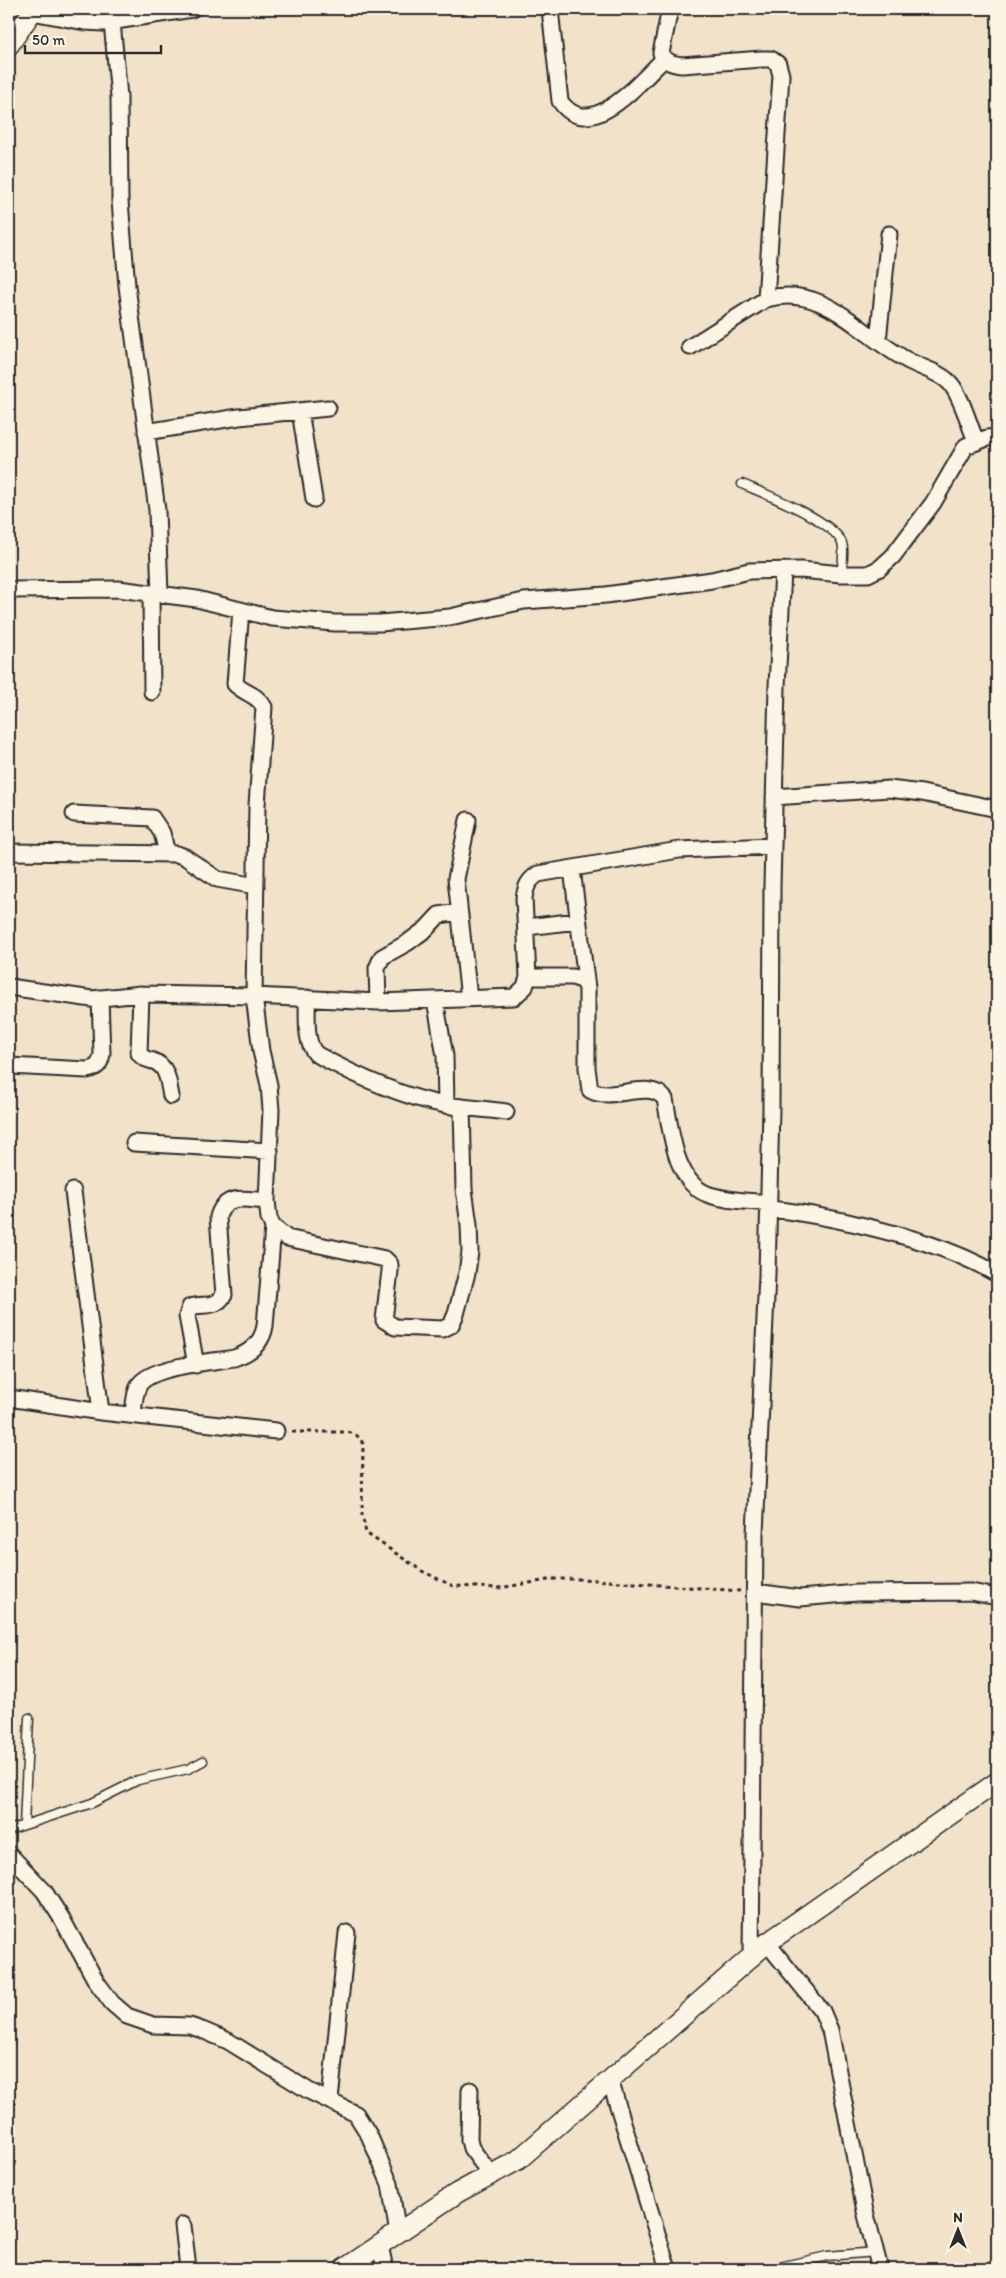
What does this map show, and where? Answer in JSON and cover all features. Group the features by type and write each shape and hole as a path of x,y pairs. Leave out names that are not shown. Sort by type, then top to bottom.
{"street":[{"path":"9,45 33,10 85,22 112,22 192,9"},
{"path":"550,9 560,101 573,114 587,117 600,114 624,98 664,58"},
{"path":"670,9 661,53 672,64 682,65 762,58 778,64 781,75 766,299"},
{"path":"112,22 119,97 120,201 127,286 157,510 152,692"},
{"path":"878,341 889,234"},
{"path":"690,347 766,299 779,296 806,297 826,306 903,358 948,381 955,391 976,441"},
{"path":"146,432 239,417 328,408"},
{"path":"300,411 314,500"},
{"path":"9,590 118,589 196,599 272,618 380,623 450,617 524,601 606,595 712,580 749,572 801,570 841,574 868,574 880,568 893,556 933,503 966,446 976,441 997,437"},
{"path":"751,1957 755,1534 768,1206 774,797 783,570"},
{"path":"241,610 236,684 242,691 260,699 264,707 263,745 257,782 254,996 261,1051 270,1085 270,1151 267,1201 269,1218 273,1227 287,1238 386,1259 390,1264 384,1314 384,1320 388,1325 443,1329 451,1325 467,1273 470,1252 469,1225 464,1189 462,1107"},
{"path":"774,797 889,789 922,793 997,810"},
{"path":"74,814 152,818 162,833 167,854"},
{"path":"468,820 456,872 469,999"},
{"path":"9,987 71,997 100,998 141,994 254,996 378,1002 514,997 525,987 528,977 527,927 524,898 526,887 530,880 538,874 697,848 773,846"},
{"path":"9,852 167,854 185,857 217,879 256,886"},
{"path":"572,869 577,921 587,988 587,1068 590,1090 602,1095 649,1090 655,1090 660,1094 665,1099 679,1162 691,1182 706,1193 801,1212 921,1240 980,1264 997,1274"},
{"path":"378,1002 377,968 382,957 407,943 426,929 440,915 459,912"},
{"path":"527,927 577,921"},
{"path":"528,977 578,978 584,981 587,988"},
{"path":"141,994 139,1053 142,1058 159,1063 164,1068 171,1096"},
{"path":"9,1066 86,1070 96,1068 100,1063 102,1054 100,998"},
{"path":"307,998 309,1038 311,1049 316,1054 362,1078 427,1101 506,1112"},
{"path":"435,1000 445,1056 446,1105"},
{"path":"134,1143 270,1151"},
{"path":"73,1191 101,1412"},
{"path":"196,1365 187,1316 190,1307 220,1302 224,1295 218,1217 220,1209 223,1204 231,1200 267,1201"},
{"path":"133,1415 136,1393 140,1384 147,1376 243,1355 253,1348 264,1334 273,1227"},
{"path":"9,1398 101,1412 276,1432"},
{"path":"755,1592 800,1598 857,1593 972,1592 997,1597"},
{"path":"344,2269 457,2193 518,2160 768,1942 997,1782"},
{"path":"9,1854 44,1891 62,1919 96,1981 112,2003 127,2016 153,2025 190,2026 228,2041 309,2090 356,2114 369,2135 390,2184 398,2234"},
{"path":"330,2100 347,1934"},
{"path":"768,1942 822,2011 830,2030 865,2211 880,2269"},
{"path":"610,2080 668,2269"},
{"path":"470,2090 469,2140 471,2148 491,2175"},
{"path":"183,2226 188,2269"},
{"path":"380,2246 385,2269"}],"lane":[{"path":"742,484 788,504 830,528 842,543 841,574"},
{"path":"24,1825 29,1718"},
{"path":"9,1830 92,1803 138,1780 188,1770 203,1761"},
{"path":"771,2269 827,2256 876,2252"}],"path":[{"path":"276,1432 346,1432 360,1437 363,1444 362,1514 366,1533 422,1571 454,1586 499,1588 554,1579 582,1579 755,1592"}]}
